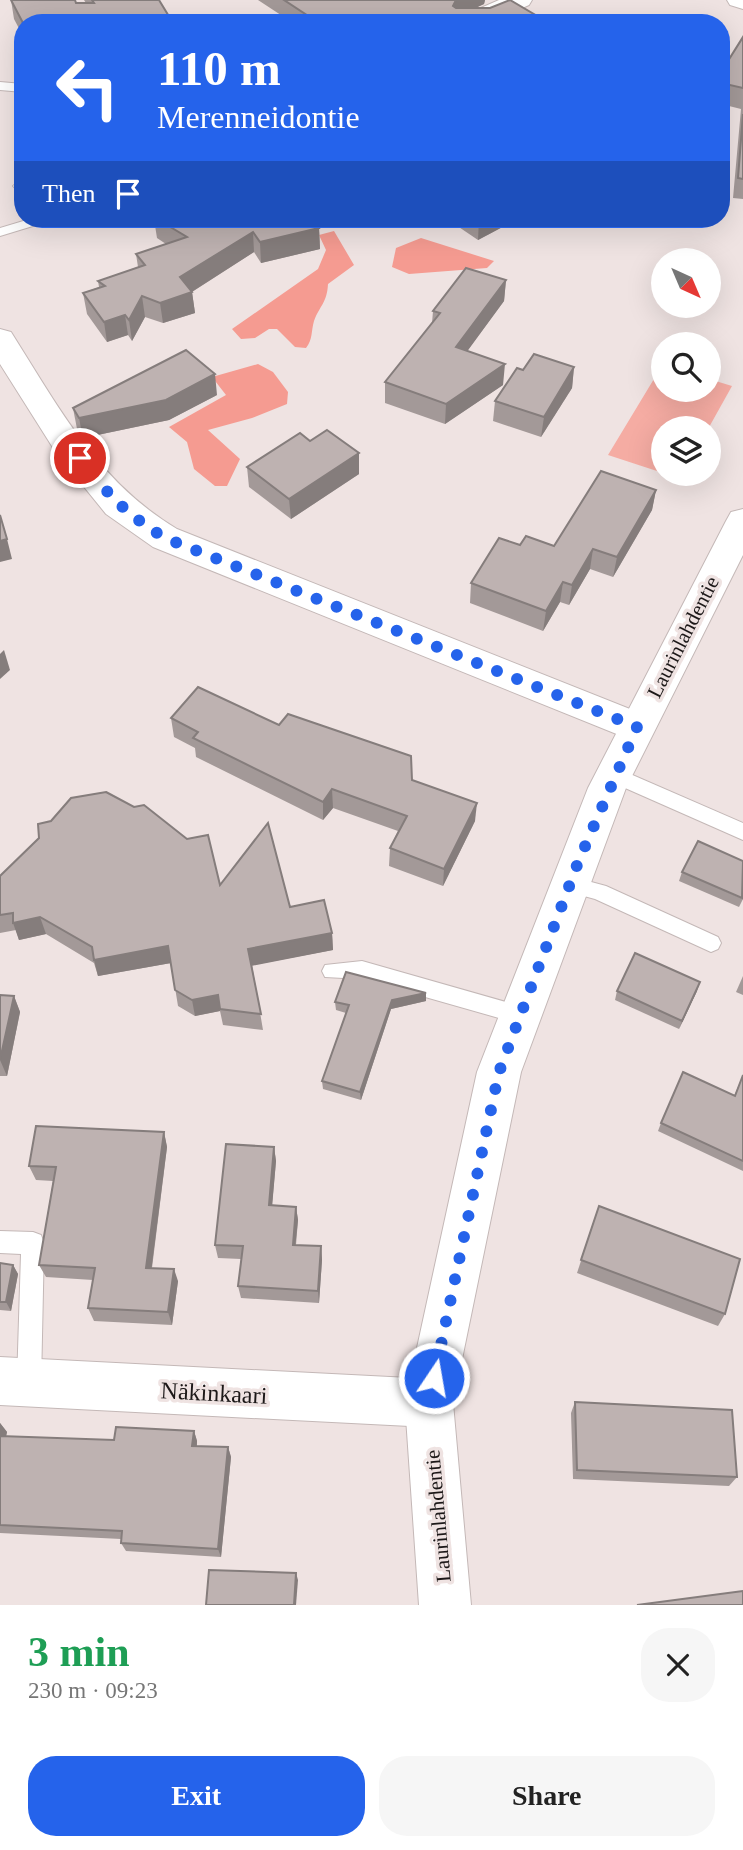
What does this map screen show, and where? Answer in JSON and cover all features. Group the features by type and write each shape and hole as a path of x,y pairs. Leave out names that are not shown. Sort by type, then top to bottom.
{"street":[{"path":"488,14 520,0"},
{"path":"0,339 47,415 112,500 155,531 575,705 637,727"},
{"name":"Laurinlahdentie","path":"445,1605 429,1403 499,1072 569,884 614,775 743,520"},
{"name":"Näkinkaari","path":"15,1382 429,1403"}],"lane":[{"path":"614,775 743,832"},
{"path":"569,884 599,892 711,943"},
{"path":"332,971 362,970 520,1015"},
{"path":"0,1242 33,1243 15,1382"}],"shaded area":[{"path":"334,231 354,265 328,284 306,348 295,347 277,329 269,329 255,338 241,339 232,329 318,269 326,250 319,235"},
{"path":"421,238 494,261 487,268 409,274 392,267 396,248"},
{"path":"258,364 273,372 288,392 287,404 252,418 208,430 240,459 227,486 215,486 194,469 187,442 169,427 226,395 212,377"},
{"path":"721,383 732,386 715,416 651,416 651,469 608,455 651,384 651,402 721,402"}],"building":[{"path":"11,0 75,0 76,3 94,3 92,0 159,0 168,14 18,14"},
{"path":"284,0 456,0 453,6 456,8 490,8 510,0 534,14 305,14"},
{"path":"743,37 743,88 730,85 730,58"},
{"path":"743,114 743,179 738,178"},
{"path":"172,228 319,228 260,242 253,232 180,277 192,292 160,303 142,296 129,320 125,315 104,322 83,293 105,286 98,281 145,265 136,254 187,237"},
{"path":"466,268 506,280 456,347 505,364 446,404 385,382 440,313 433,311"},
{"path":"186,350 215,374 166,400 79,418 73,408"},
{"path":"534,354 574,367 544,417 495,401 517,368 523,370"},
{"path":"327,430 359,453 289,499 247,467 300,433 310,441"},
{"path":"601,471 656,490 617,557 593,549 572,585 563,582 546,611 471,583 499,538 520,545 526,536 554,546"},
{"path":"0,515 7,539 0,541"},
{"path":"198,687 279,725 288,714 411,756 412,780 477,803 444,869 390,848 407,816 332,789 323,802 193,738 198,732 171,718"},
{"path":"106,792 134,807 144,805 187,839 208,835 220,885 268,823 290,907 324,900 332,933 248,949 261,1014 220,1009 218,995 192,1000 175,990 168,946 94,960 92,947 40,917 13,923 13,913 0,915 0,876 39,838 38,824 51,821 71,798"},
{"path":"698,841 743,861 742,898 682,872"},
{"path":"635,953 700,982 682,1021 617,991"},
{"path":"346,972 426,993 392,1000 360,1092 322,1081 349,1005 335,1002"},
{"path":"0,995 14,996 0,1060"},
{"path":"683,1072 735,1096 743,1075 743,1161 661,1123"},
{"path":"36,1126 164,1132 146,1268 174,1269 168,1312 88,1308 95,1268 39,1265 56,1167 29,1166"},
{"path":"226,1144 274,1147 269,1205 296,1207 293,1245 321,1246 318,1291 238,1286 243,1246 215,1245"},
{"path":"599,1206 740,1259 725,1314 581,1260"},
{"path":"0,1263 13,1265 6,1302 0,1302"},
{"path":"575,1402 732,1410 737,1477 577,1470"},
{"path":"116,1427 194,1431 192,1446 228,1447 218,1549 121,1543 122,1531 0,1525 0,1436 114,1440"},
{"path":"209,1570 296,1573 294,1605 206,1605"},
{"path":"743,1591 743,1605 637,1605"}],"route":[{"path":"80,458 112,500 134,519 165,538 575,705 637,727 607,788 499,1072 434,1378"}]}
